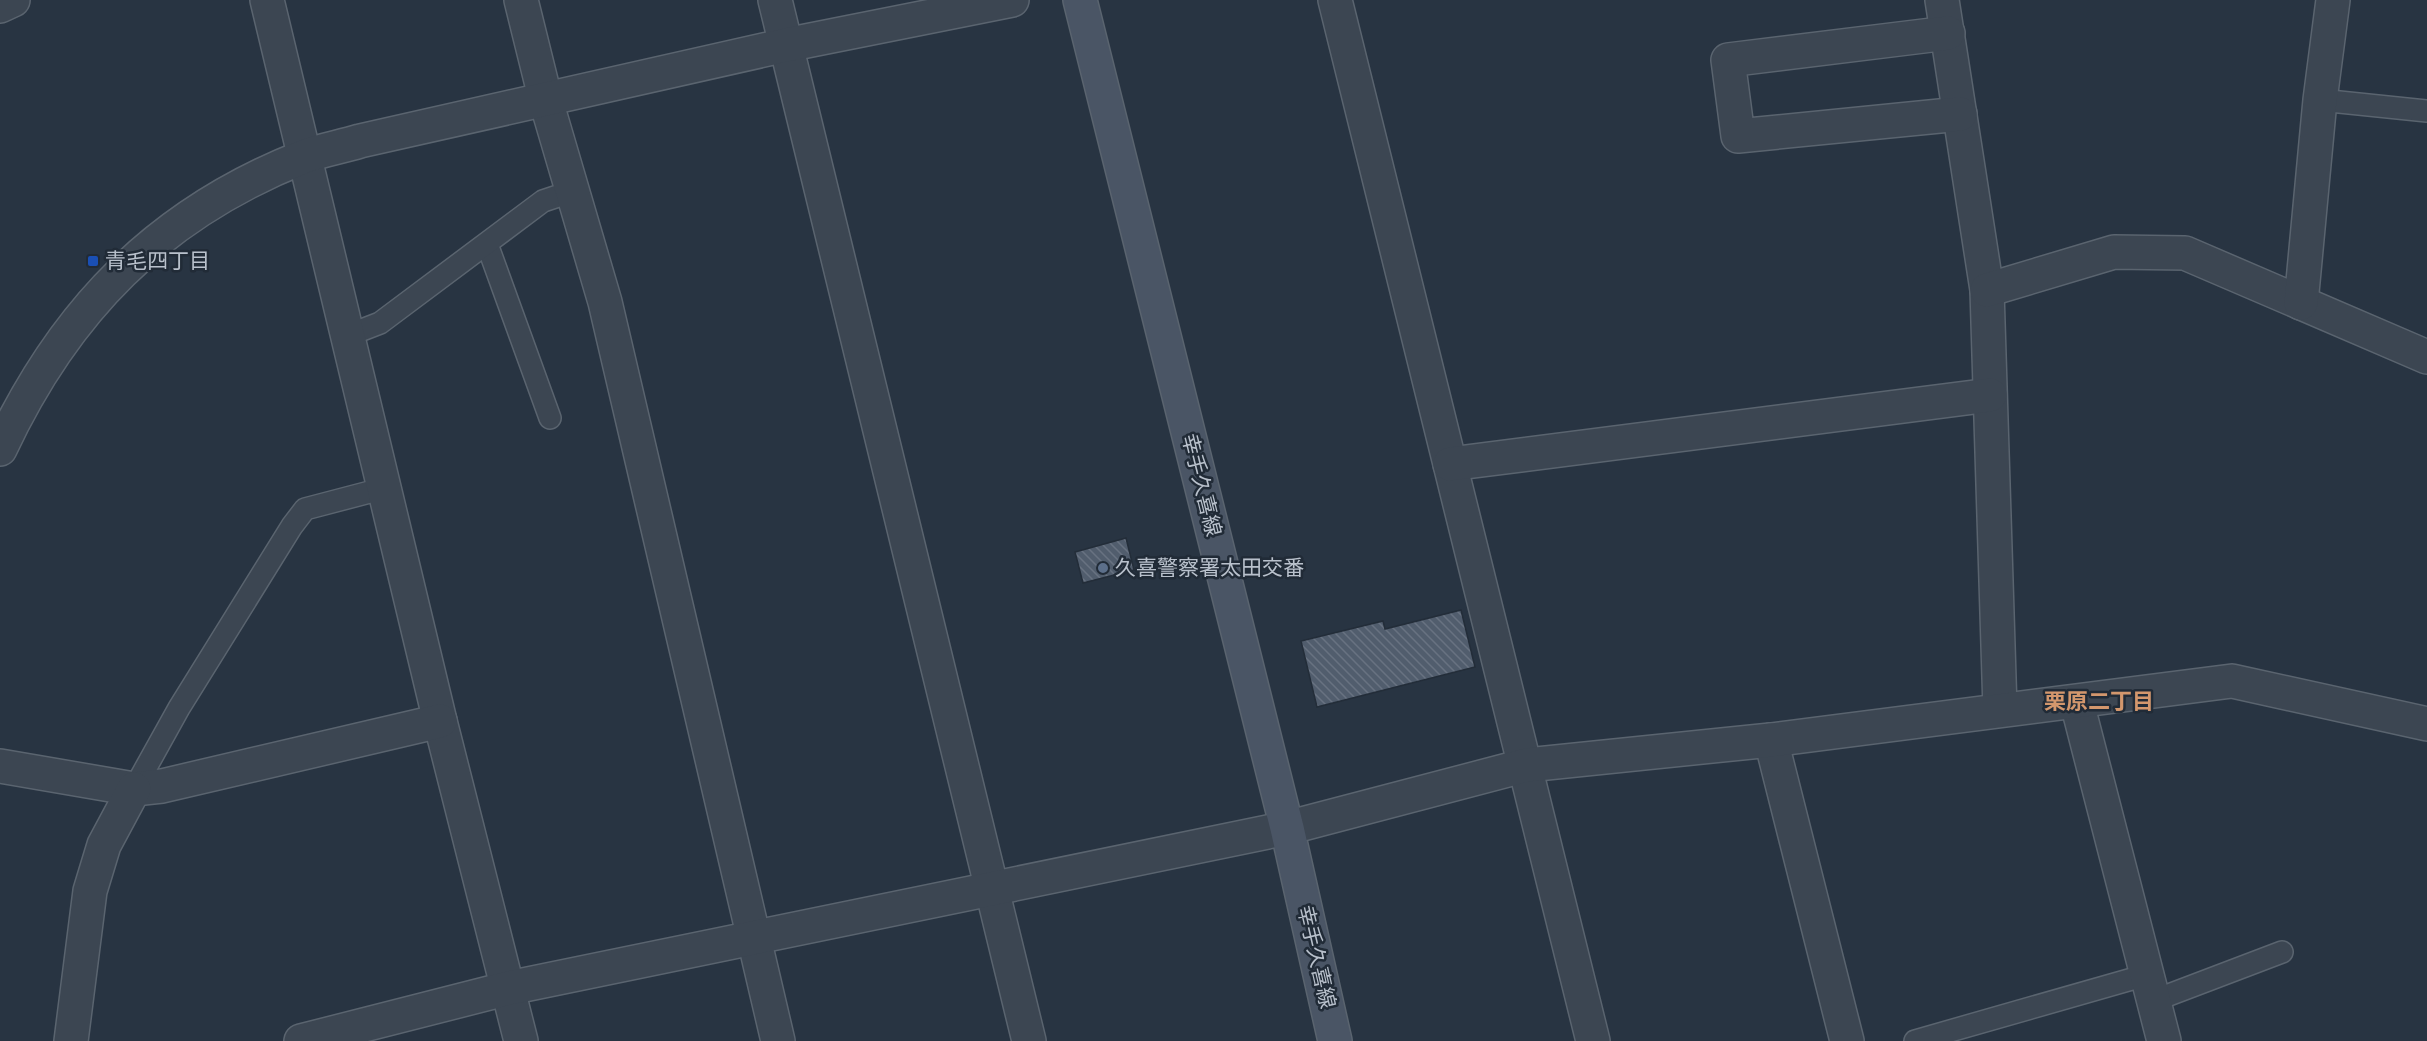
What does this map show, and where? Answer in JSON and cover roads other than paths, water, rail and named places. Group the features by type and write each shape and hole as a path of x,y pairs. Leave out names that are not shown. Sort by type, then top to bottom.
{"main road":[{"name":"幸手久喜線","path":"1080,0 1287,828 1335,1041"}],"street":[{"path":"0,6 13,0"},
{"path":"267,0 350,335 440,721 521,1041"},
{"path":"521,0 546,101 605,302 778,1041"},
{"path":"775,0 1029,1041"},
{"path":"0,449 20,406 54,350 103,288 154,243 208,205 253,179 305,156 360,141 546,101 786,45 1012,0"},
{"path":"1335,0 1527,765 1593,1041"},
{"path":"1942,0 1987,290 2000,710"},
{"path":"2301,303 2320,100 2333,0"},
{"path":"1947,33 1728,60 1738,136 1960,114"},
{"path":"1987,290 2114,252 2185,253 2427,357"},
{"path":"1450,464 1990,395"},
{"path":"301,1041 509,988 993,891 1287,828 1527,765 1771,740 2000,710 2077,703 2232,681 2427,724"},
{"path":"2077,703 2164,1041"},
{"path":"0,766 134,789 162,786 440,721"},
{"path":"1771,740 1847,1041"},
{"path":"71,1041 90,891 104,845 134,789"}],"lane":[{"path":"2320,100 2427,111"},
{"path":"350,335 380,323 543,201 573,191"},
{"path":"487,244 550,418"},
{"path":"134,789 179,708 292,526 305,509 385,488"},
{"path":"1915,1041 2150,988 2282,952"}],"place":[{"name":"青毛四丁目","path":"93,261"},
{"name":"久喜警察署太田交番","path":"1103,568"}],"district":[{"name":"栗原二丁目","path":"2099,702"}]}
